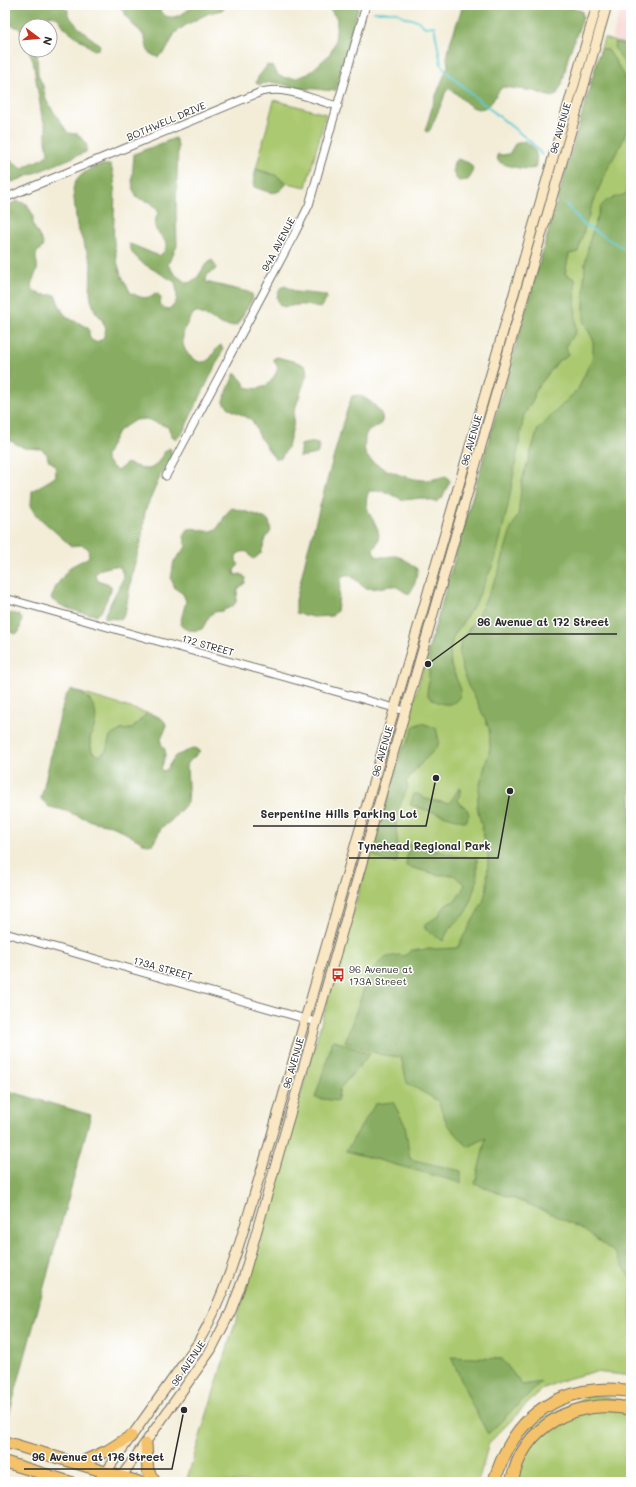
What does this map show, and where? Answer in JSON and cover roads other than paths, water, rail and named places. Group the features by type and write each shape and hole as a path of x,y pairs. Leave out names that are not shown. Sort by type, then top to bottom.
{"highway":[{"path":"494,1482 499,1467 517,1433 528,1420 555,1401 579,1392 591,1390 619,1389 631,1391"},
{"path":"512,1482 514,1471 522,1454 534,1437 546,1425 565,1414 584,1408 600,1405 620,1406 631,1409"},
{"path":"497,1482 499,1467"}],"main road":[{"name":"96 AVENUE","path":"106,1472 198,1343 223,1292 264,1162 597,5"},
{"name":"96 AVENUE","path":"120,1480 211,1350 231,1311 243,1279 607,5"},
{"path":"78,1463 107,1451 131,1436"},
{"path":"5,1442 106,1472 120,1480 139,1482"},
{"path":"146,1444 148,1471 155,1482"},
{"path":"5,1462 70,1482"},
{"path":"99,1482 106,1472"}],"street":[{"name":"94A AVENUE","path":"166,476 306,211 313,193 366,5"},
{"name":"BOTHWELL DRIVE","path":"5,198 261,92 281,90 338,106"},
{"name":"172 STREET","path":"5,598 405,712"},
{"name":"173A STREET","path":"5,933 316,1022"}],"waterway":[{"path":"374,12 396,12 406,18 417,20 425,27 434,26 441,64 444,69 470,93 531,142 542,155"},
{"path":"565,203 582,223 631,253"}],"place":[{"name":"96 Avenue at 172 Street","path":"428,664"},
{"name":"Serpentine Hills Parking Lot","path":"436,778"},
{"name":"Tynehead Regional Park","path":"510,791"},
{"name":"96 Avenue at 173A Street","path":"338,975"},
{"name":"96 Avenue at 176 Street","path":"184,1410"}]}
